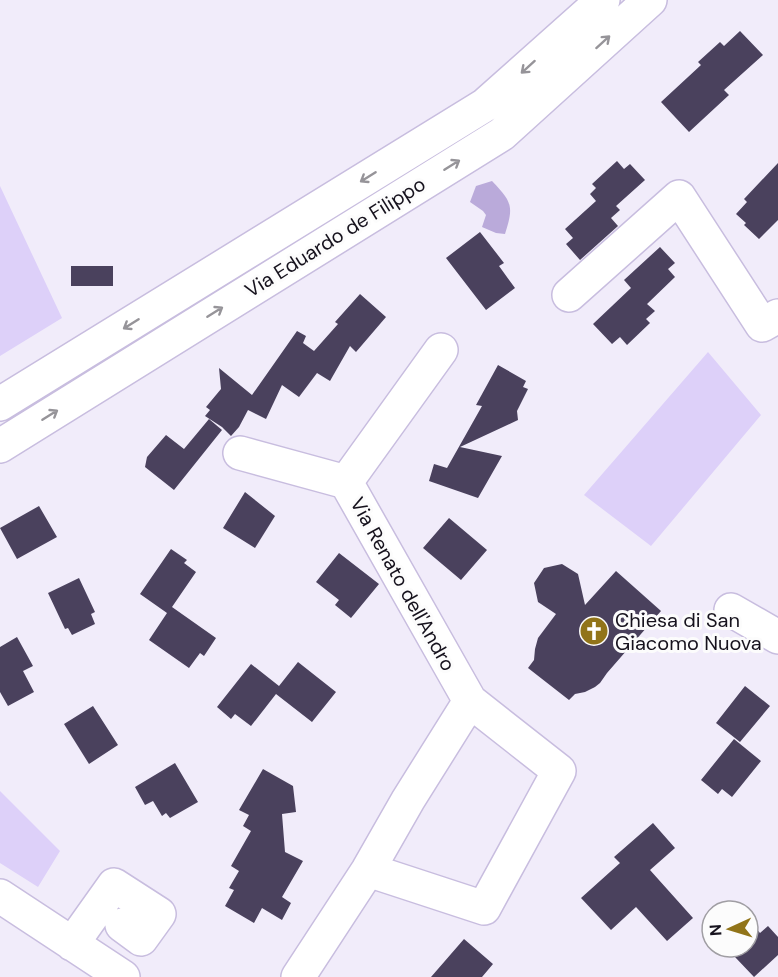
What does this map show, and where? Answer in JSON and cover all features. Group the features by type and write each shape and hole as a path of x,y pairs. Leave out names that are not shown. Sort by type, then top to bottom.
{"street":[{"name":"Via Eduardo de Filippo","path":"0,404 485,105 603,0"},
{"name":"Via Eduardo de Filippo","path":"0,446 502,134 650,0"},
{"path":"569,295 679,196 762,325 778,315"},
{"name":"Via Renato dell'Andro","path":"441,350 346,482 470,701"},
{"path":"240,453 346,482"},
{"path":"731,610 778,637"},
{"path":"298,977 368,870 408,800 470,701 559,771 484,908 368,870"},
{"path":"72,944 114,885 159,914 141,939 122,925"},
{"path":"0,896 123,977"}],"shaded area":[{"path":"492,181 504,194 509,205 510,217 505,234 482,227 486,215 470,202 476,186"},
{"path":"0,186 62,318 0,356"},
{"path":"708,352 761,415 651,546 584,495"},
{"path":"0,791 60,851 38,887 0,863"}],"building":[{"path":"740,31 763,55 724,90 729,95 689,132 661,102 701,65 698,62 720,42 724,46"},
{"path":"617,161 624,169 630,164 645,180 616,206 620,210 611,218 618,226 580,260 566,244 573,238 565,229 596,201 590,194 596,188 592,184"},
{"path":"778,163 778,220 759,239 736,214 747,202 744,199"},
{"path":"480,232 504,263 499,266 515,288 486,310 446,258"},
{"path":"660,247 675,263 668,269 675,277 647,304 655,311 646,319 650,323 627,345 620,337 612,344 593,324 631,288 624,280"},
{"path":"71,266 113,266 113,286 71,286"},
{"path":"360,294 386,317 356,352 350,346 330,381 317,373 299,397 282,385 266,419 248,410 231,436 205,416 210,410 206,407 221,389 219,368 252,395 297,331 306,336 303,343 314,351 338,324 335,322"},
{"path":"498,365 526,381 523,387 528,389 517,411 518,420 460,447 502,456 478,498 429,481 434,464 447,468 482,406 476,405"},
{"path":"209,419 222,430 174,490 145,467 147,457 166,435 184,449"},
{"path":"245,492 275,516 255,548 223,528"},
{"path":"39,506 57,537 17,559 0,528"},
{"path":"449,518 487,550 461,580 423,548"},
{"path":"171,549 187,560 184,563 196,572 172,607 216,638 204,656 200,653 189,668 149,640 167,613 140,594"},
{"path":"339,553 379,584 351,618 335,605 339,600 316,582"},
{"name":"Chiesa di San Giacomo Nuova","path":"562,564 578,574 585,605 616,571 661,611 600,683 585,692 575,694 569,700 528,668 534,660 538,638 556,614 538,602 534,583 544,568"},
{"path":"79,578 95,612 91,614 95,624 72,635 68,628 65,629 48,593"},
{"path":"17,637 33,666 23,671 34,692 8,706 0,692 0,647"},
{"path":"298,662 336,692 312,722 276,694 251,726 235,714 231,719 217,707 251,664 279,686"},
{"path":"745,686 770,706 740,742 716,723"},
{"path":"93,706 118,745 89,764 64,724"},
{"path":"734,739 761,761 732,797 722,789 718,794 701,780"},
{"path":"175,763 198,802 170,818 166,813 162,816 153,801 145,805 135,787"},
{"path":"263,769 293,786 296,812 282,814 285,852 303,861 282,897 291,903 282,920 262,908 254,923 225,906 234,890 229,888 239,871 231,866 251,831 243,826 249,815 239,810"},
{"path":"653,823 675,848 650,870 693,918 667,941 636,907 611,930 581,898 620,863 614,857"},
{"path":"768,926 778,937 778,955 754,977 737,959 760,959 760,933"},
{"path":"464,939 493,964 482,977 431,977"}],"place":[{"name":"Chiesa di San Giacomo Nuova","path":"594,631"}]}
